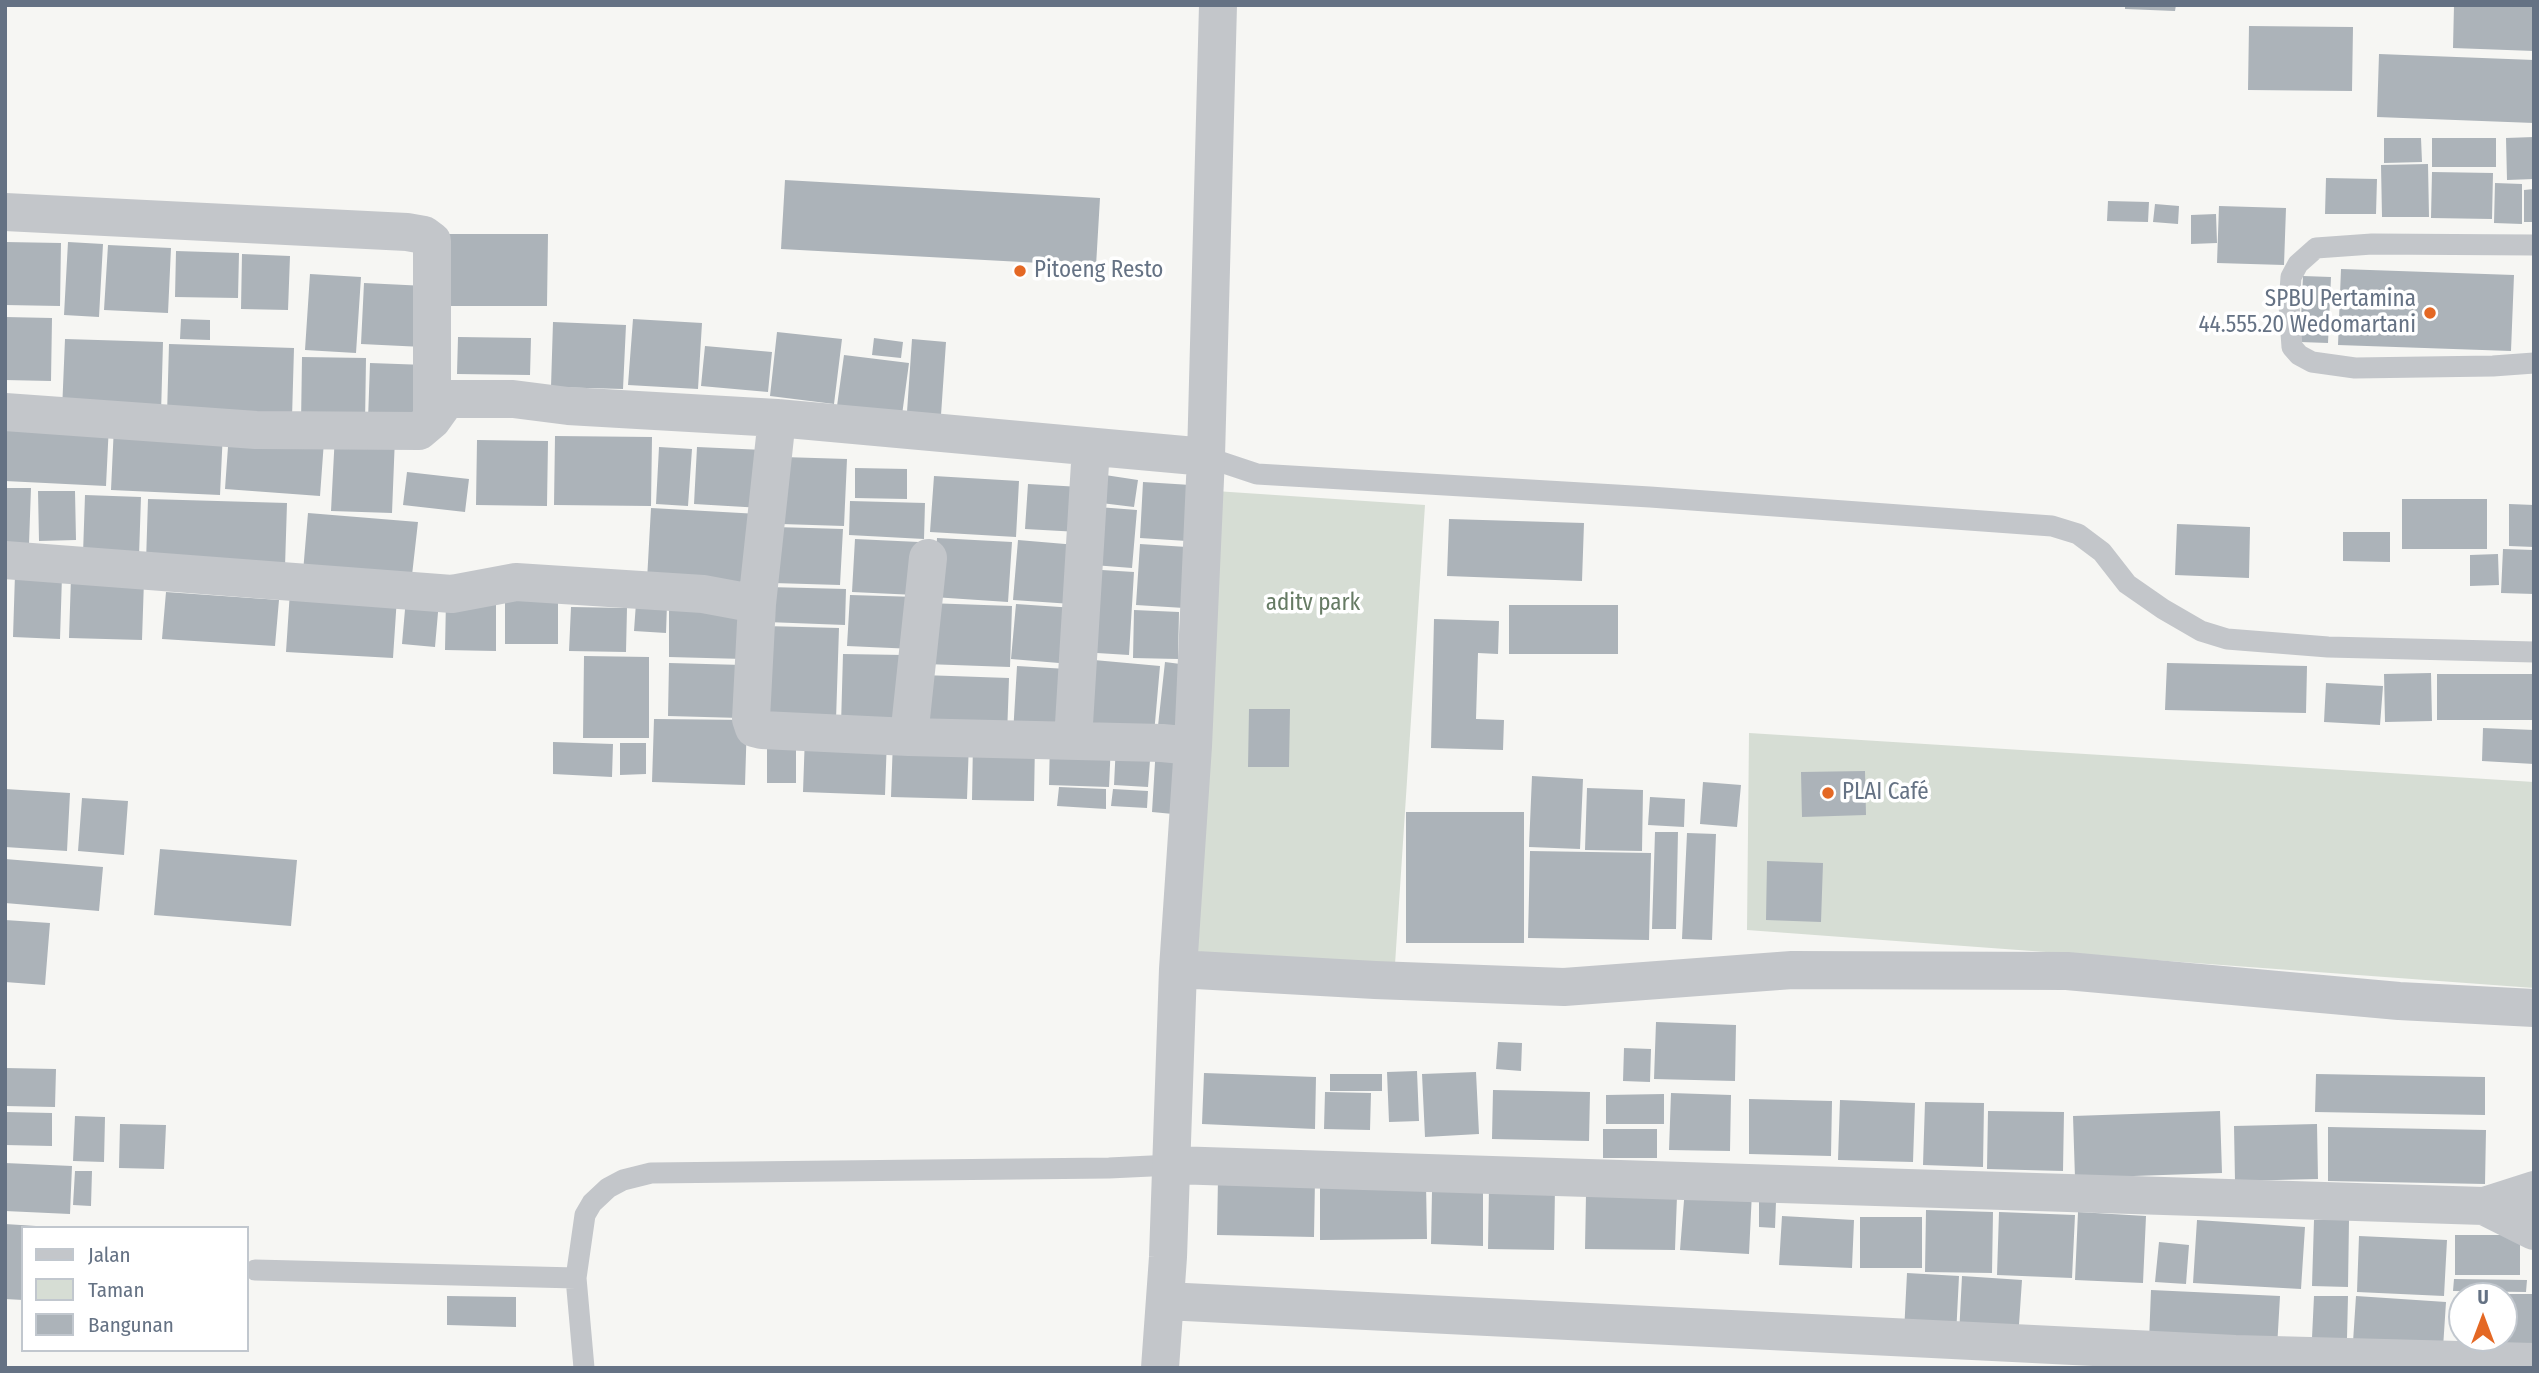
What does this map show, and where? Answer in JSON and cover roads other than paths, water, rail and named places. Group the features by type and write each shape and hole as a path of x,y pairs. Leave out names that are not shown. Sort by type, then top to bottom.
{"street":[{"path":"1160,1368 1172,1165 1178,969 1193,746 1206,457 1218,5"},
{"path":"5,212 424,235 432,241 432,420"},
{"path":"5,412 256,430 419,431 432,420 447,399 513,399 568,406 777,418 1206,457"},
{"path":"777,418 757,604 751,709 754,727 762,730 909,737 1073,740 1193,746"},
{"path":"1073,740 1090,447"},
{"path":"909,737 928,558"},
{"path":"5,561 453,594 516,582 703,594 757,604"},
{"path":"1178,969 1375,981 1564,987 1792,970 2067,971 2399,1001 2534,1008"},
{"path":"1172,1165 2484,1206 2534,1190"},
{"path":"2484,1206 2534,1231"},
{"path":"1165,1301 2222,1354 2534,1362"}],"lane":[{"path":"2534,245 2372,244 2316,248 2298,264 2291,277 2289,305 2292,347 2299,355 2312,362 2355,368 2534,363"},
{"path":"1206,457 1257,474 1664,498 2052,526 2078,534 2102,552 2127,584 2163,609 2201,631 2227,639 2328,647 2534,652"},
{"path":"584,1368 576,1278 585,1215 592,1203 608,1188 637,1176 651,1173 1172,1165"},
{"path":"255,1270 576,1278"}],"place":[{"name":"Pitoeng Resto","path":"1020,271"},
{"name":"SPBU Pertamina 44.555.20 Wedomartani","path":"2430,313"},
{"name":"PLAI Café","path":"1828,793"}],"park label":[{"name":"aditv park","path":"1313,604"}]}
